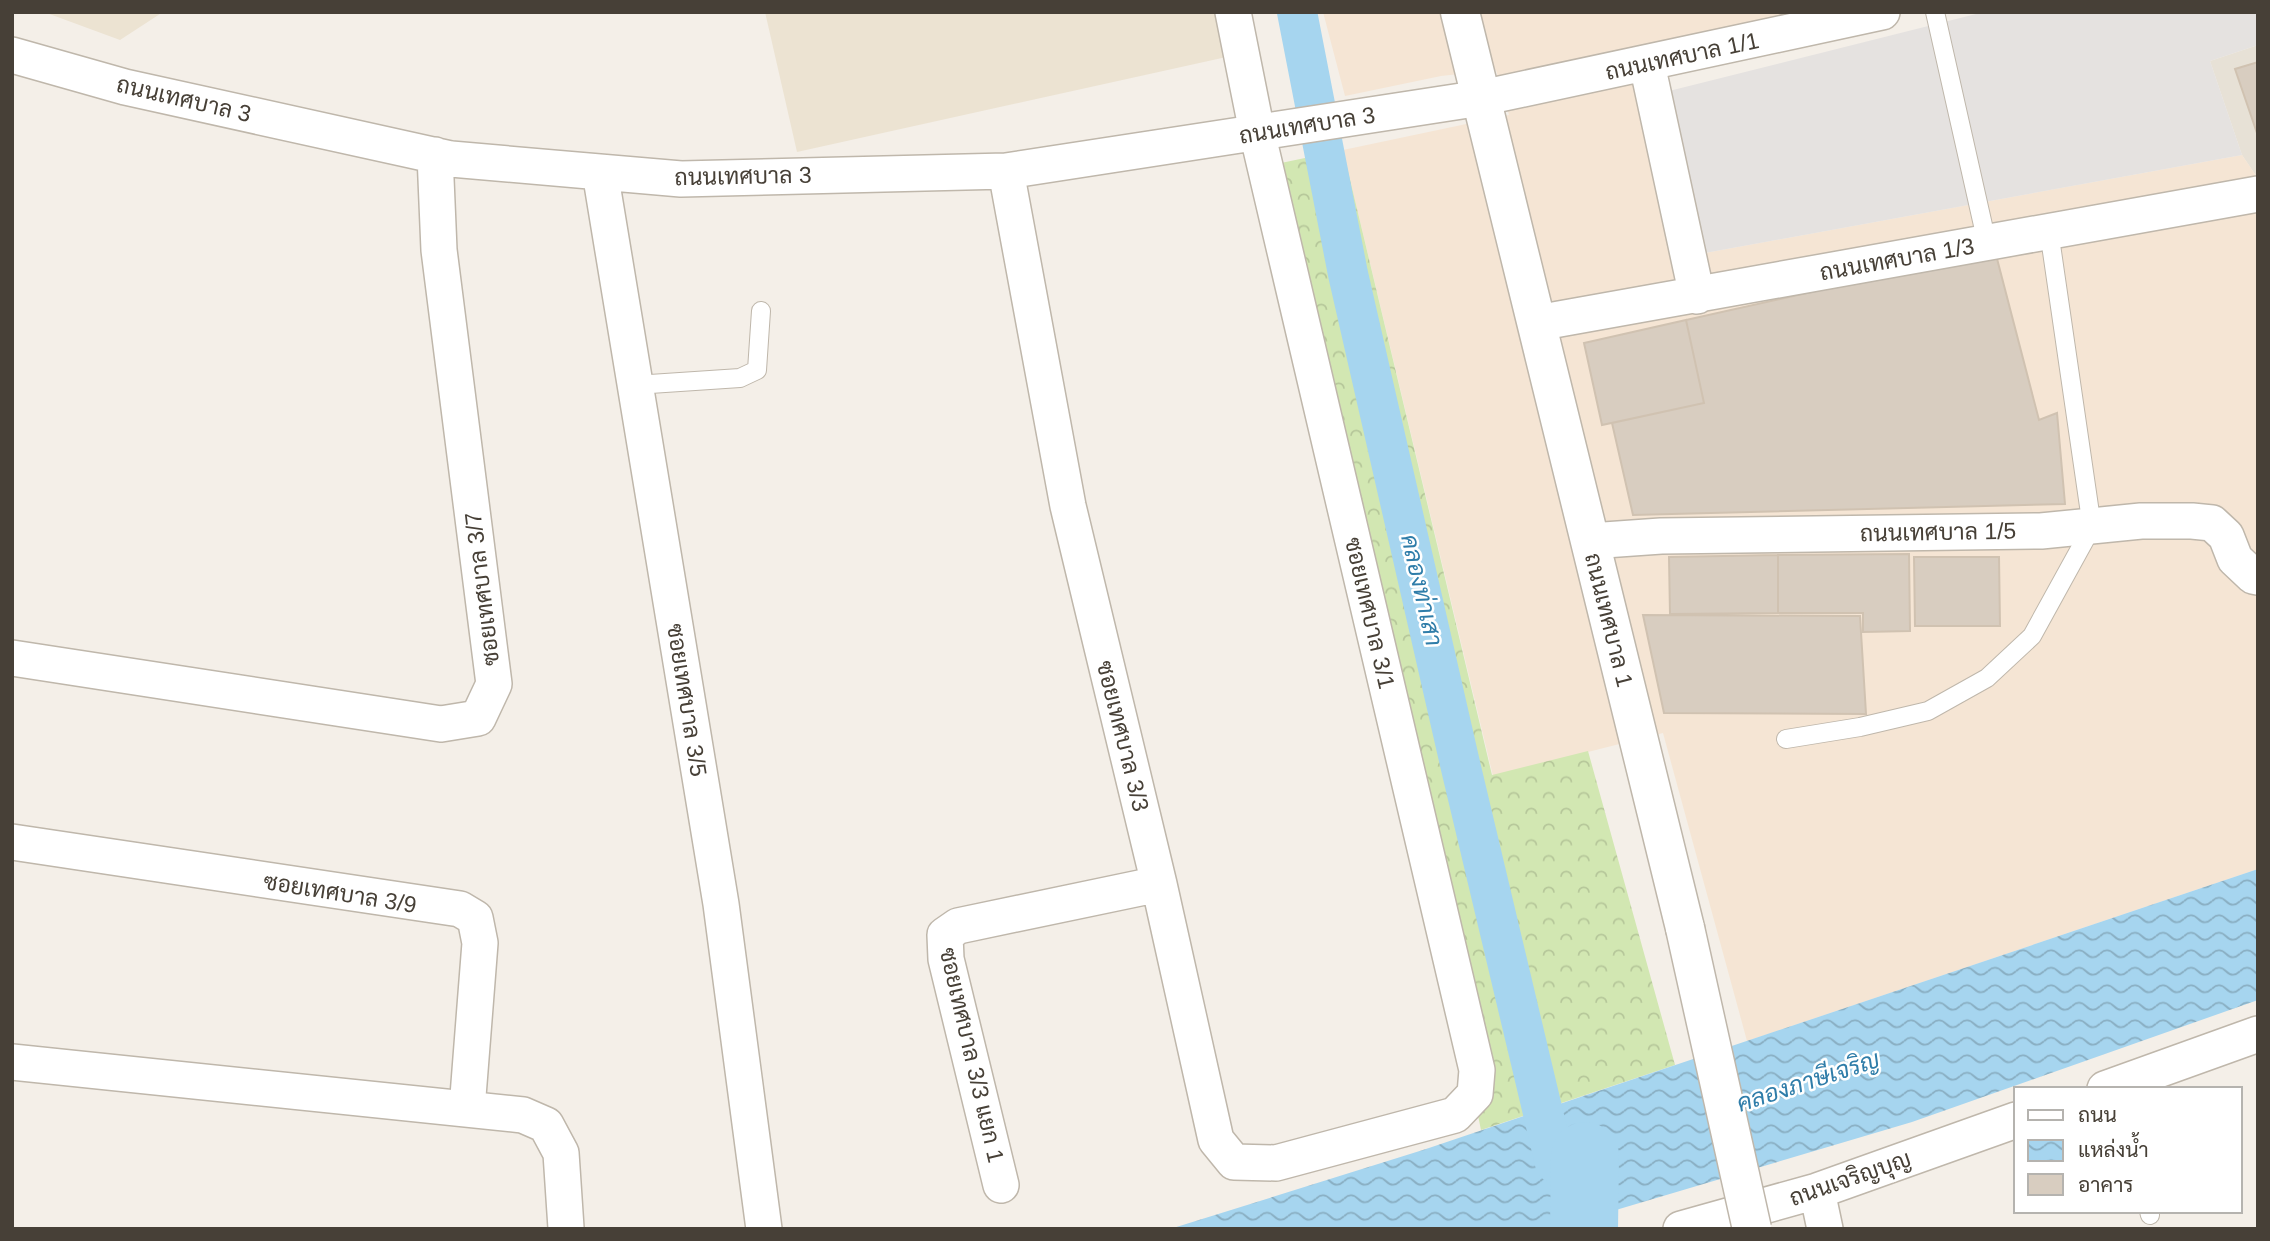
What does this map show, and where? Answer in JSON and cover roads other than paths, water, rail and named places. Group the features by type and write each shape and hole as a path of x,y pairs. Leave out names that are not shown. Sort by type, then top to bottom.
{"street":[{"name":"ซอยเทศบาล 3/1","path":"1233,12 1476,1070 1475,1094 1455,1115 1365,1139"},
{"name":"ถนนเทศบาล 1","path":"1460,12 1685,928 1752,1229"},
{"name":"ถนนเทศบาล 1/1","path":"1481,98 1882,12"},
{"name":"ถนนเทศบาล 3","path":"12,55 125,87 451,159 681,179 1006,171 1481,98"},
{"path":"1647,64 1697,296"},
{"name":"ซอยเทศบาล 3/7","path":"12,658 441,724 478,718 494,684 439,250 435,155"},
{"name":"ซอยเทศบาล 3/3","path":"1006,171 1068,506 1159,884 1216,1140 1234,1162 1276,1163 1365,1139"},
{"name":"ซอยเทศบาล 3/5","path":"600,172 721,904 764,1229"},
{"name":"ถนนเทศบาล 1/3","path":"1537,323 2258,194"},
{"name":"ถนนเทศบาล 1/5","path":"1590,541 1661,536 2041,531 2141,522 2212,523 2225,536 2235,559 2253,576 2258,577"},
{"name":"ซอยเทศบาล 3/9","path":"12,842 460,909 475,918 480,943 467,1109"},
{"name":"ซอยเทศบาล 3/3 แยก 1","path":"1001,1185 946,959 946,935 958,926 1159,884"},
{"path":"2113,1087 2258,1034"},
{"path":"12,1062 523,1115 547,1125 561,1153 566,1228"},
{"name":"ถนนเจริญบุญ","path":"1681,1229 1817,1191 2014,1121"},
{"path":"1817,1191 1825,1229"}],"lane":[{"path":"1935,12 1987,243"},
{"path":"1786,739 1860,727 1928,711 1987,678 2032,636 2092,527 2049,232"},
{"path":"635,385 740,378 757,370 761,311"}],"water":[{"name":"คลองภาษีเจริญ","path":"2258,869 2258,1000 1912,1122 1552,1229 1170,1229 1426,1149"}],"waterway":[{"name":"คลองท่าเสา","path":"1297,12 1348,274 1555,1163"},
{"name":"คลองท่าเสา","path":"1584,1229 1585,1156"}]}
